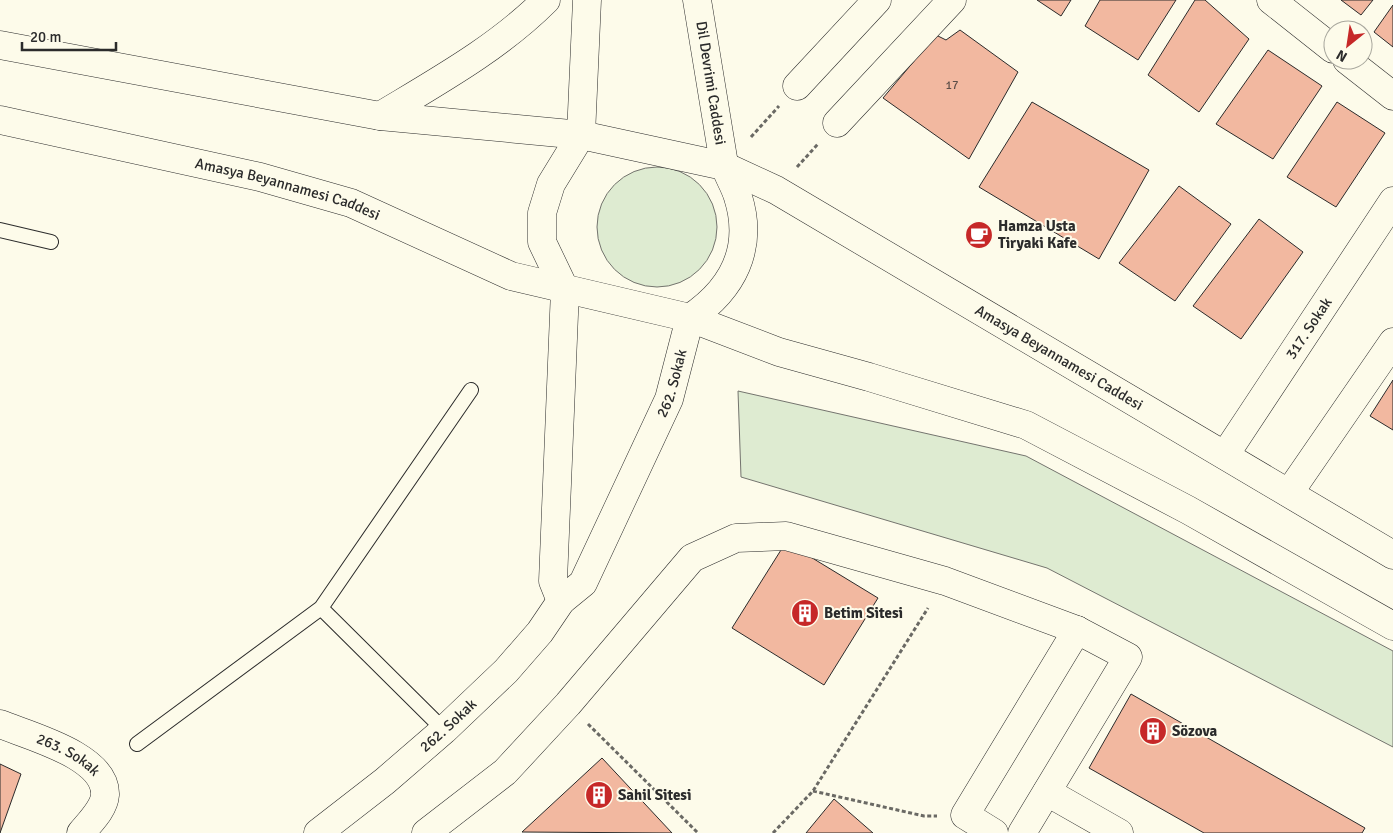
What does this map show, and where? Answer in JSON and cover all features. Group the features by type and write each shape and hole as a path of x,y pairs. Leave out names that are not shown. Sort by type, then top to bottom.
{"main road":[{"path":"380,116 473,60 522,24 546,0"},
{"path":"561,601 553,581 565,290 542,242 542,213 551,184 581,135 587,0"},
{"name":"Dil Devrimi Caddesi","path":"690,318 710,305 726,286 738,265 744,234 738,197 724,166 697,0"},
{"path":"798,86 878,0"},
{"path":"837,123 952,0"},
{"path":"1271,0 1323,41"},
{"path":"0,45 380,116 581,135"},
{"path":"1360,70 1393,96"},
{"name":"Amasya Beyannamesi Caddesi","path":"0,120 260,177 351,203 511,276 690,318"},
{"name":"Amasya Beyannamesi Caddesi","path":"581,135 724,166 776,190 1393,555"},
{"name":"317. Sokak","path":"1224,455 1393,201"},
{"path":"690,318 780,352 1026,425 1188,510 1393,626"},
{"name":"262. Sokak","path":"318,833 385,781 444,730 506,671 540,632 561,601 583,583 669,399 690,318"},
{"path":"1289,493 1393,342"},
{"path":"426,833 505,772 568,704 692,558 736,538 786,536 945,581 1077,630 1128,657 1022,833"},
{"path":"994,833 965,816 1077,630"},
{"name":"263. Sokak","path":"0,724 77,756 93,767 103,779 105,796 101,809 81,833"},
{"path":"1047,792 1119,833"}],"lane":[{"path":"0,230 51,242"},
{"path":"137,744 321,608 471,390"},
{"path":"321,608 444,730"}],"path":[{"path":"724,166 798,86"},
{"path":"776,190 837,123"},
{"path":"773,833 812,791 945,581"},
{"path":"568,704 698,833"},
{"path":"812,791 924,816 965,816"}],"green space":[{"path":"657,167 669,168 680,172 690,177 699,185 707,194 712,204 716,215 716,239 712,250 707,260 699,269 690,277 680,282 669,286 657,287 645,286 634,282 624,277 615,269 607,260 602,250 598,239 597,227 598,215 602,204 607,194 615,185 624,177 634,172 645,168"},
{"path":"738,391 1026,456 1393,651 1393,747 1047,568 741,477"}],"building":[{"path":"1037,0 1071,0 1061,16"},
{"path":"1100,0 1176,0 1138,60 1085,26"},
{"path":"1195,0 1205,0 1249,39 1199,112 1148,75"},
{"path":"1341,0 1373,0 1361,15"},
{"path":"1393,5 1393,47 1374,32"},
{"path":"960,30 1018,72 969,159 883,98 936,35 946,40"},
{"path":"1268,50 1322,86 1273,159 1216,124"},
{"path":"1032,102 1149,170 1099,259 979,187"},
{"path":"1337,102 1385,133 1336,207 1287,177"},
{"path":"1179,186 1231,224 1175,301 1119,263"},
{"path":"1259,219 1303,252 1241,339 1193,306"},
{"path":"1393,380 1393,430 1370,416"},
{"name":"Betim Sitesi","path":"786,542 878,598 824,685 732,628"},
{"name":"Sözova","path":"1131,694 1365,828 1362,833 1204,833 1089,768"},
{"name":"Sahil Sitesi","path":"602,758 672,833 522,832"},
{"path":"0,764 21,774 0,833"},
{"path":"834,799 873,833 806,833"}],"place":[{"name":"Hamza Usta Tiryaki Kafe","path":"979,235"},
{"name":"Betim Sitesi","path":"805,613"},
{"name":"Sözova","path":"1153,731"},
{"name":"Sahil Sitesi","path":"599,795"}]}
